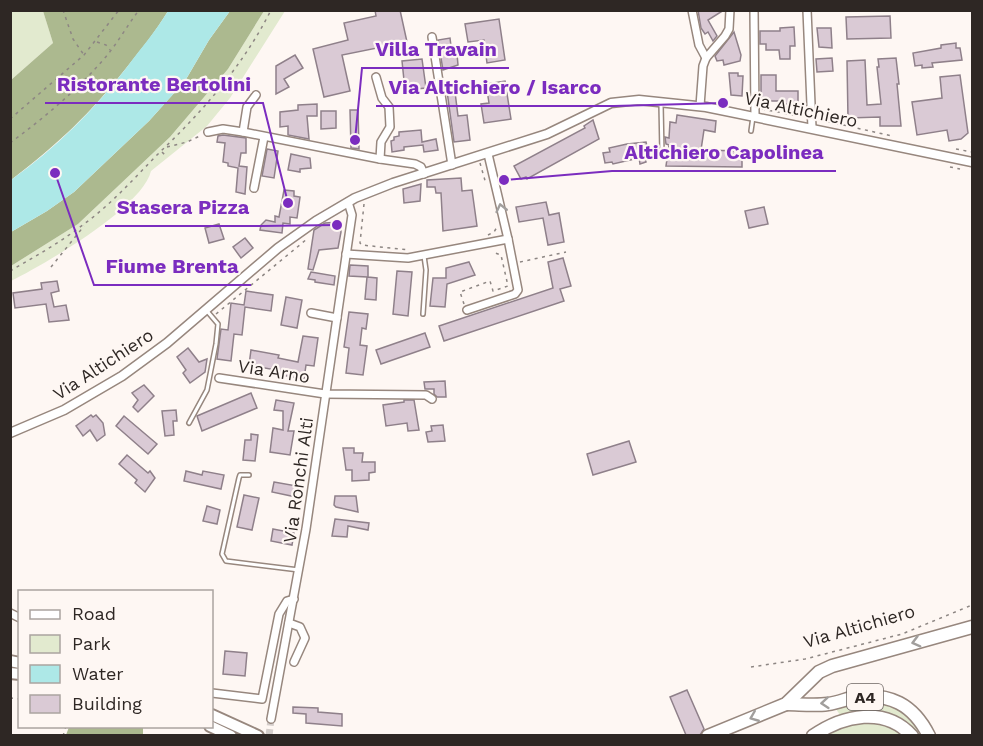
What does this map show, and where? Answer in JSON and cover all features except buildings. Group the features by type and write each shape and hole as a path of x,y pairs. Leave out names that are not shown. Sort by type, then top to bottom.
{"highway":[{"path":"786,704 819,672 831,666 972,627"},
{"name":"A4","path":"708,735 786,704 830,704 866,696 902,704 915,714 928,735"},
{"path":"213,715 258,735"},
{"path":"813,735 836,723 861,716 874,716 897,723 912,735"},
{"path":"213,727 231,735"}],"street":[{"path":"692,10 699,45 706,58"},
{"path":"700,106 703,66 706,58 729,29 730,10"},
{"path":"754,10 754,113"},
{"path":"807,10 812,128"},
{"path":"432,37 452,165"},
{"path":"376,77 382,98 389,107 390,127 381,142 380,159"},
{"path":"243,132 247,107 256,95"},
{"name":"Via Altichiero","path":"10,433 64,411 122,376 208,312 278,248 306,227 348,202 393,183 547,134 611,104 639,100 754,113 812,128 972,162"},
{"path":"208,132 222,129 243,132 416,164 421,167 424,174"},
{"path":"254,188 264,137"},
{"path":"467,310 516,294 518,290 488,154"},
{"name":"Via Ronchi Alti","path":"271,719 300,570 310,485 352,215 348,202"},
{"path":"346,254 408,258 508,239"},
{"path":"311,313 337,318"},
{"name":"Via Arno","path":"219,378 325,394"},
{"name":"Via Ronchi Alti","path":"325,394 426,395 432,399"},
{"name":"Via Ronchi Alti","path":"213,693 262,699 279,614 287,601 294,599"},
{"path":"289,623 300,627 304,638 294,662"}],"lane":[{"path":"661,102 662,154"},
{"path":"751,131 754,113"},
{"path":"423,314 426,270 424,256"},
{"path":"189,423 210,381 218,324 208,312"},
{"name":"Via Ronchi Alti","path":"249,475 240,475 239,478 223,558 226,561 300,570"}],"path":[{"path":"63,10 73,39 84,55"},
{"path":"10,119 84,55 119,10"},
{"path":"10,143 70,95 111,50 140,10"},
{"path":"10,271 87,222 166,148 200,113 224,83 250,46 271,10"},
{"path":"96,42 106,45 111,50"},
{"path":"754,113 811,118 896,137"},
{"path":"166,148 187,142 208,132"},
{"path":"952,149 972,152"},
{"path":"161,152 167,157"},
{"path":"478,156 488,192"},
{"path":"364,204 360,243 409,250"},
{"path":"488,234 497,228 495,219"},
{"path":"51,267 87,222"},
{"path":"208,312 218,313 252,282 308,238 309,231 306,227"},
{"path":"467,310 460,292 490,281 493,291 508,285 501,255 492,252"},
{"path":"519,262 566,252"},
{"name":"Via Altichiero","path":"751,667 805,659 902,634 972,605"}],"green space":[{"path":"11,11 43,11 53,43 11,80"},
{"path":"43,11 168,11 100,99 59,141 11,180 11,80 53,43"},
{"path":"230,11 264,11 228,69 170,137 78,224 11,266 11,232 74,192 149,121 185,81 209,40"},
{"path":"264,11 285,11 230,98 207,126 151,171 144,186 112,218 46,262 11,281 11,266 78,224 170,137 228,69"},
{"path":"863,701 885,703 899,708 905,712 923,735 919,735 907,723 892,714 868,710 840,715 836,709"},
{"path":"879,721 906,735 825,736 853,722"},
{"path":"69,728 143,728 143,735 66,735"}],"water":[{"path":"168,11 230,11 209,40 185,81 149,121 74,192 11,232 11,180 59,142 101,99"}],"tunnel":[{"path":"269,736 271,719"}],"place":[{"name":"Via Altichiero / Isarco","path":"723,103"},
{"name":"Villa Travain","path":"355,140"},
{"name":"Fiume Brenta","path":"55,173"},
{"name":"Altichiero Capolinea","path":"504,180"},
{"name":"Ristorante Bertolini","path":"288,203"},
{"name":"Stasera Pizza","path":"337,225"}]}
